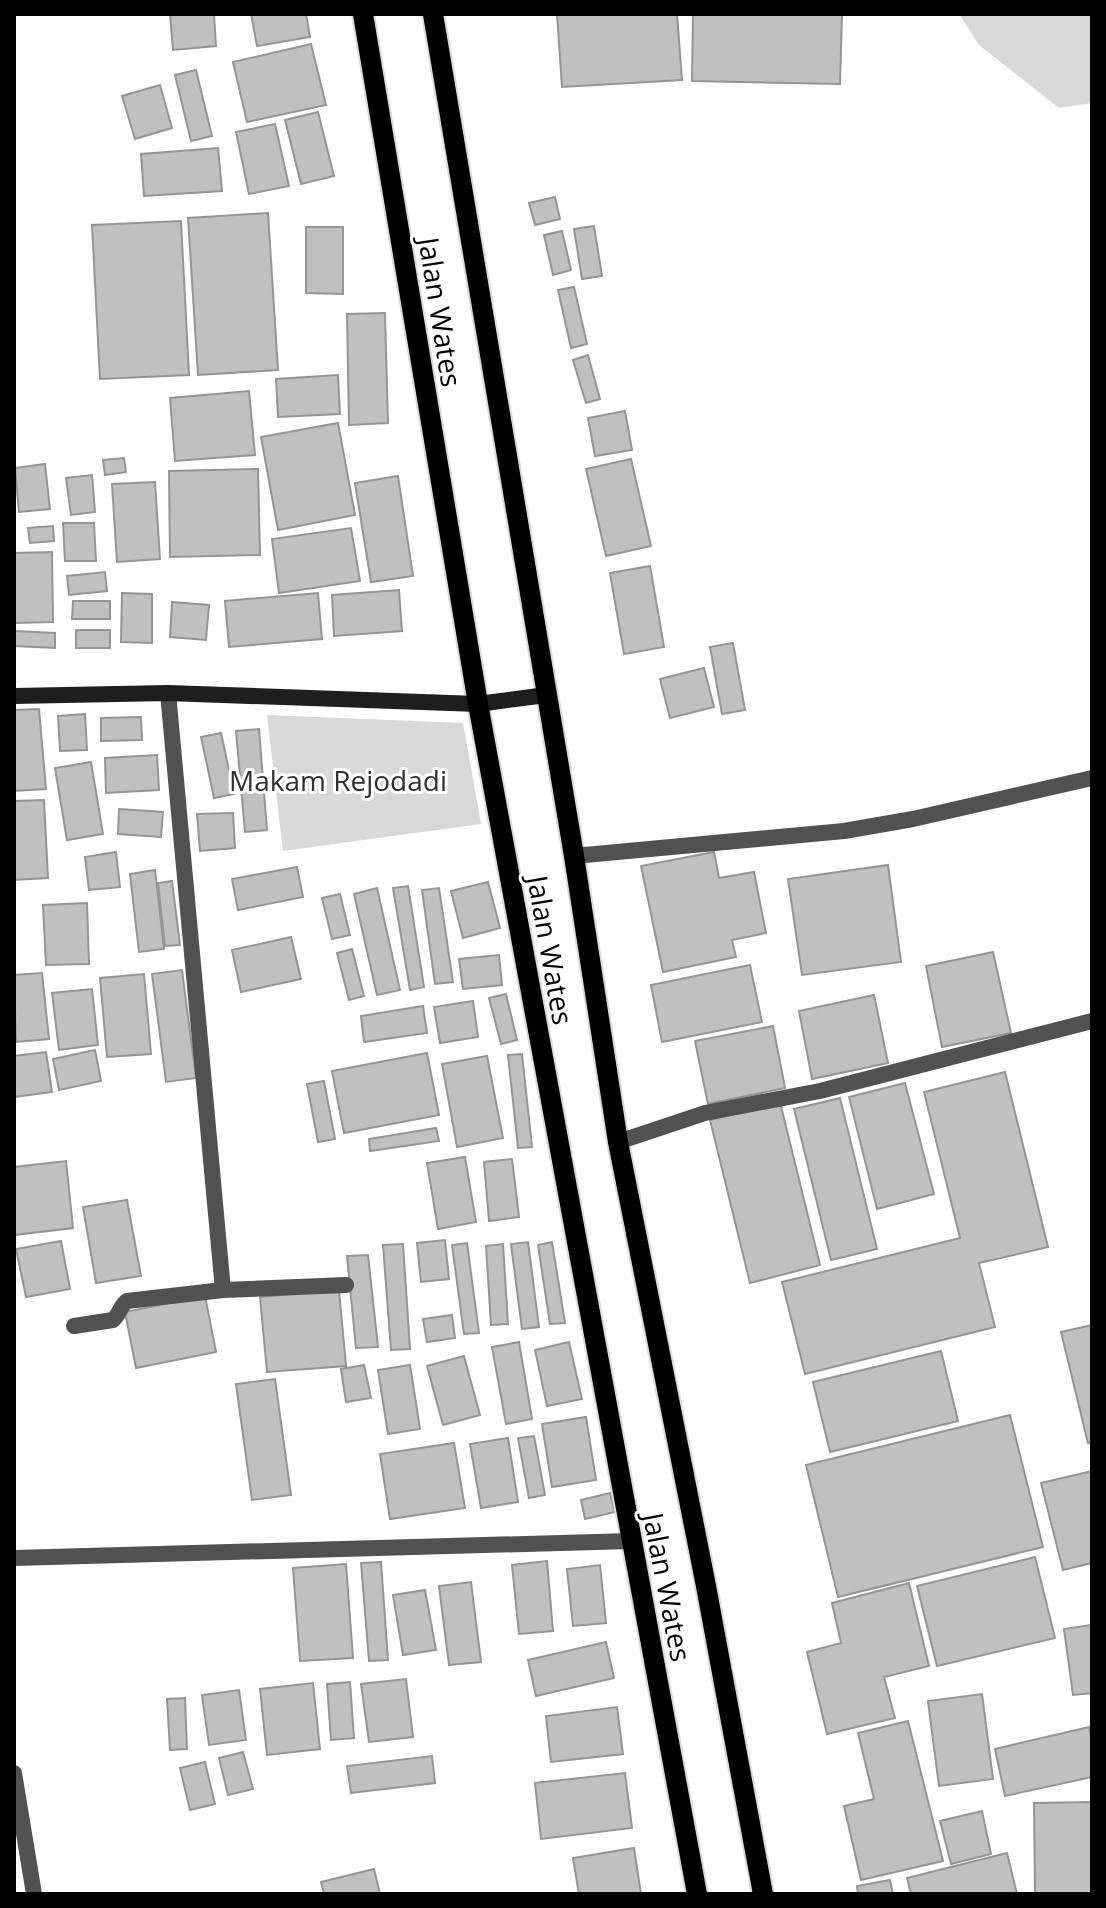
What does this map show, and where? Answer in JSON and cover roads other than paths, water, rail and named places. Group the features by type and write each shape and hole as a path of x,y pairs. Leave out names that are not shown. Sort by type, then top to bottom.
{"main road":[{"name":"Jalan Wates","path":"363,14 478,704 697,1894"},
{"name":"Jalan Wates","path":"433,14 574,856 618,1142 763,1894"}],"street":[{"path":"168,693 223,1290"},
{"path":"14,696 168,693 478,704 546,695"},
{"path":"574,856 844,831 913,819 1092,778"},
{"path":"618,1142 705,1113 820,1091 1092,1021"},
{"path":"74,1326 113,1320 127,1301 223,1290 346,1285"},
{"path":"14,1558 631,1541"},
{"path":"14,1773 34,1894"}],"park label":[{"name":"Makam Rejodadi","path":"338,780"}]}
